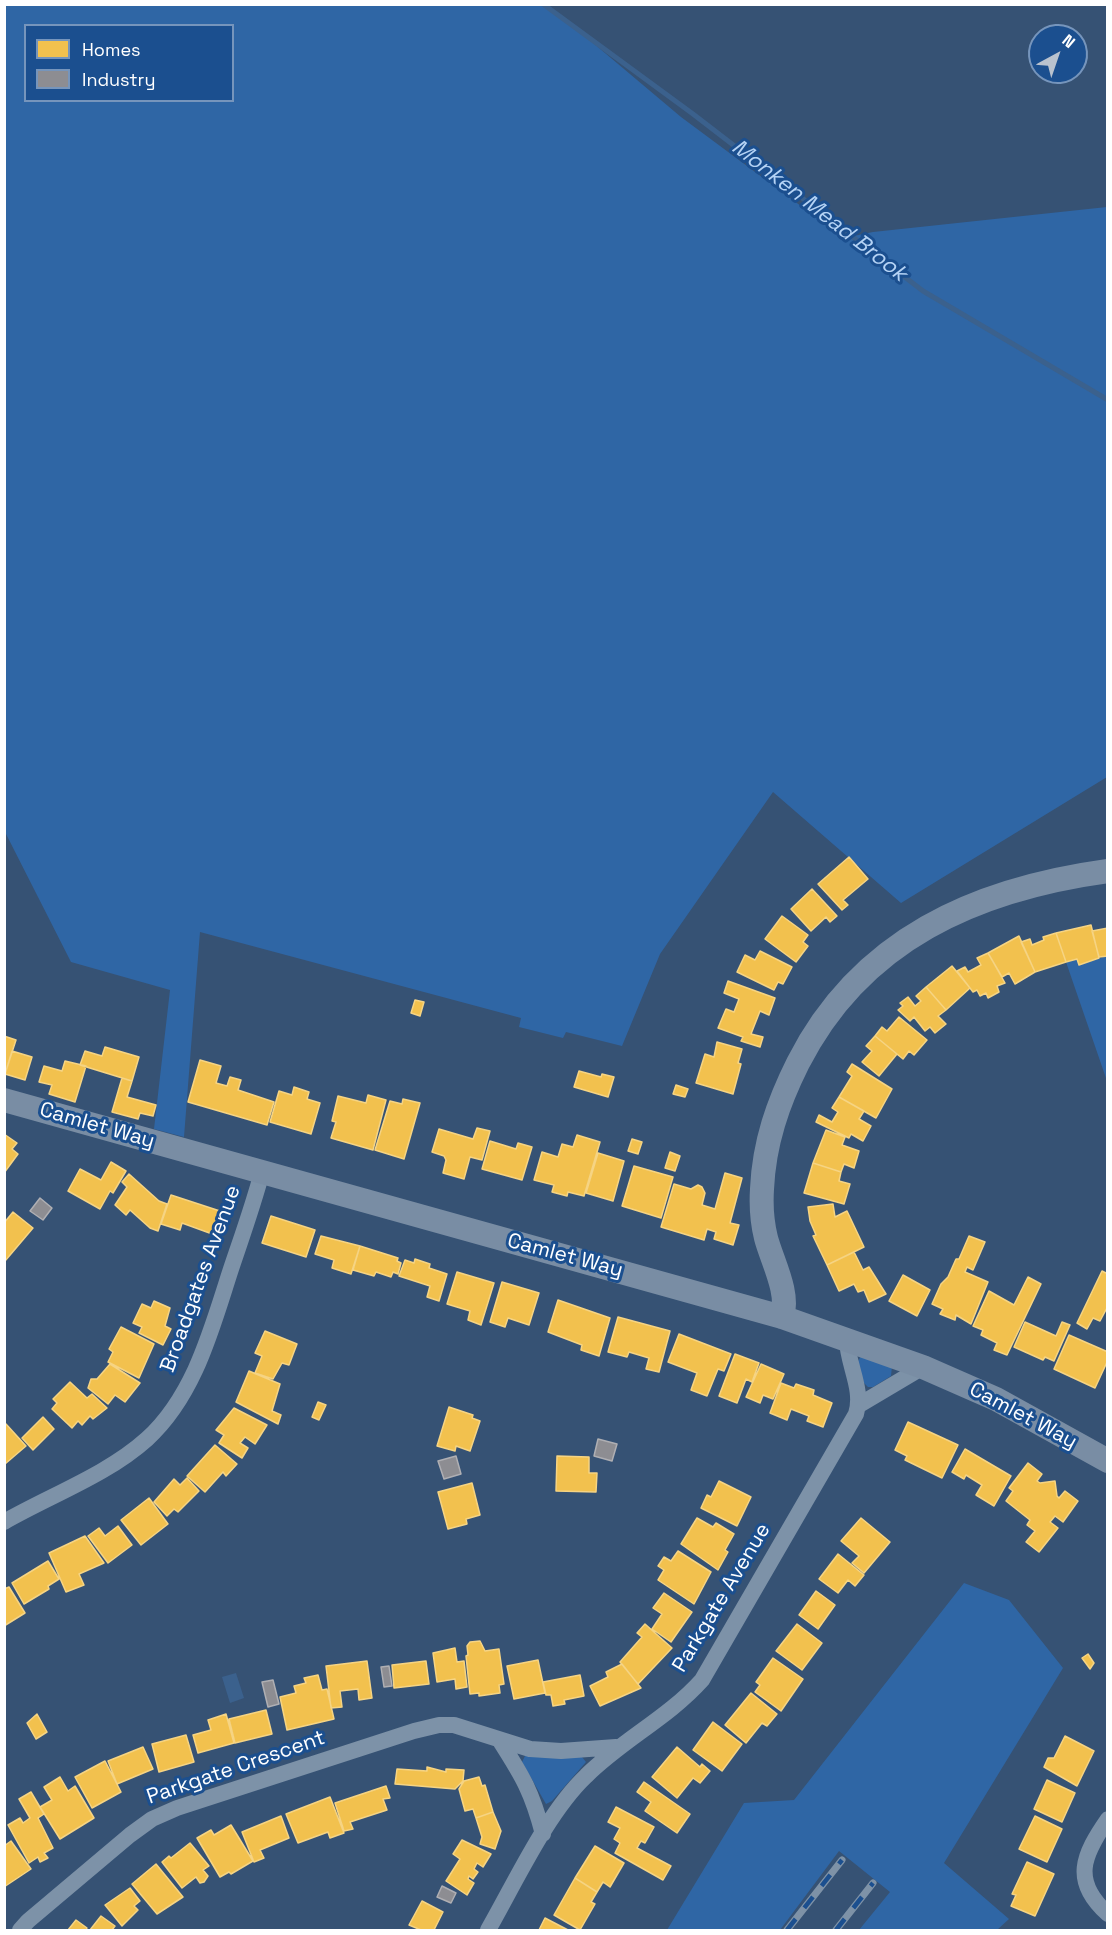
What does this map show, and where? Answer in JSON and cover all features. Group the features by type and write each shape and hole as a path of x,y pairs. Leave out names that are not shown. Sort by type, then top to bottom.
{"street":[{"path":"782,1317 785,1304 765,1235 762,1211 764,1162 779,1105 823,1018 860,976 883,956 933,922 971,904 1019,888 1107,871"},
{"name":"Camlet Way","path":"4,1100 782,1317 923,1367 996,1399 1107,1461"},
{"name":"Broadgates Avenue","path":"4,1522 128,1454 148,1438 166,1418 182,1396 201,1359 262,1172"},
{"path":"847,1339 859,1405"},
{"name":"Parkgate Avenue","path":"488,1930 543,1834 584,1778 616,1747 650,1727 682,1702 702,1680 859,1405 923,1367"},
{"name":"Parkgate Crescent","path":"20,1930 130,1835 152,1819 177,1808 439,1725 454,1725 530,1749 616,1747"},
{"path":"500,1741 523,1774 533,1795 543,1834"},
{"path":"1107,1819 1083,1864 1087,1890 1107,1914"}],"shaded area":[{"path":"5,5 548,5 681,117 844,238 873,232 1107,207 1107,777 901,903 773,792 660,954 622,1046 566,1032 563,1038 519,1027 521,1018 200,932 184,1137 154,1129 170,990 71,962 5,832"},
{"path":"1107,956 1107,1081 1066,962 1077,959 1079,965"},
{"path":"861,1356 892,1366 891,1376 873,1387 868,1387 864,1383 857,1363"},
{"path":"964,1583 1009,1600 1063,1668 944,1863 1009,1919 997,1930 859,1930 890,1892 839,1851 780,1930 667,1930 744,1803 794,1800"},
{"path":"236,1673 244,1698 230,1703 222,1677"},
{"path":"525,1756 582,1757 586,1762 552,1801 546,1804 522,1762"}],"building: Homes":[{"path":"849,857 868,879 843,900 848,905 842,910 818,884"},
{"path":"812,889 837,916 830,922 826,917 811,931 791,909"},
{"path":"782,916 808,935 803,942 808,946 796,962 765,939"},
{"path":"1091,925 1099,958 1079,965 1077,959 1066,962 1056,933"},
{"path":"1108,928 1108,956 1099,957 1092,931"},
{"path":"1056,933 1066,962 1035,972 1021,942 1030,939 1032,945 1044,940 1043,937"},
{"path":"1019,936 1035,972 1015,984 1009,973 1002,977 988,953"},
{"path":"760,951 792,967 783,984 778,982 774,990 737,972 745,955 755,960"},
{"path":"988,953 1005,983 997,986 999,992 988,998 986,993 980,996 977,990 973,992 957,971 965,967 968,972 981,965 977,958"},
{"path":"952,966 970,988 946,1010 926,987"},
{"path":"728,981 775,998 769,1015 760,1011 751,1034 763,1037 760,1047 741,1041 743,1037 718,1028 726,1009 734,1012 739,999 724,993"},
{"path":"926,987 946,1010 938,1016 946,1024 935,1033 930,1027 925,1031 914,1017 910,1021 898,1010 903,1006 900,1003 908,997 915,1006 921,1001 916,996"},
{"path":"415,1000 424,1002 420,1016 411,1013"},
{"path":"899,1017 927,1040 914,1055 909,1051 903,1059 875,1036 882,1027 887,1031"},
{"path":"4,1036 16,1040 5,1074 4,1074"},
{"path":"875,1036 897,1054 879,1076 862,1062 872,1051 866,1046"},
{"path":"717,1042 742,1049 738,1063 741,1064 733,1094 696,1083 705,1054 714,1057"},
{"path":"105,1047 139,1057 132,1081 80,1065 85,1051 102,1056"},
{"path":"12,1051 32,1057 25,1080 5,1074"},
{"path":"200,1060 221,1066 216,1083 227,1086 230,1077 241,1080 238,1090 274,1102 267,1125 188,1102"},
{"path":"65,1061 86,1066 75,1102 49,1094 52,1085 39,1082 44,1066 62,1071"},
{"path":"852,1064 892,1089 876,1118 839,1097 852,1076 847,1072"},
{"path":"579,1071 601,1077 602,1074 614,1077 608,1097 574,1087"},
{"path":"122,1078 132,1081 127,1097 156,1105 153,1116 140,1113 138,1119 112,1112"},
{"path":"676,1085 688,1089 685,1097 673,1094"},
{"path":"294,1087 309,1092 307,1099 320,1103 311,1134 270,1122 279,1091 292,1095"},
{"path":"368,1095 386,1100 373,1150 331,1138 336,1122 332,1121 338,1096 366,1103"},
{"path":"839,1097 864,1111 859,1119 871,1126 863,1141 851,1134 849,1138 816,1122 819,1115 832,1122 838,1112 832,1108"},
{"path":"403,1099 420,1103 404,1159 375,1150 390,1101 402,1104"},
{"path":"477,1128 490,1131 482,1160 470,1157 464,1179 443,1173 446,1160 444,1156 432,1152 439,1129 473,1139"},
{"path":"826,1130 845,1137 842,1145 859,1151 854,1168 844,1164 841,1172 813,1163"},
{"path":"4,1134 17,1143 12,1149 18,1154 4,1173"},
{"path":"577,1135 600,1142 584,1196 568,1192 567,1196 552,1192 554,1185 534,1180 542,1152 558,1157 562,1144 573,1147"},
{"path":"632,1139 642,1142 638,1154 628,1151"},
{"path":"490,1141 516,1149 518,1143 532,1147 522,1180 482,1169"},
{"path":"670,1152 680,1156 675,1171 665,1168"},
{"path":"598,1153 624,1161 613,1201 586,1193"},
{"path":"111,1162 126,1171 113,1193 110,1191 100,1209 68,1191 80,1169 101,1180"},
{"path":"813,1163 841,1172 839,1181 850,1184 844,1204 804,1193"},
{"path":"634,1166 673,1177 661,1218 622,1206"},
{"path":"725,1173 742,1178 730,1223 739,1225 733,1245 714,1239 716,1232 707,1229 704,1240 661,1227 674,1184 691,1189 698,1185 702,1187 705,1193 702,1205 715,1209"},
{"path":"129,1174 159,1201 167,1204 158,1231 150,1228 130,1210 126,1215 115,1205 127,1187 122,1182"},
{"path":"171,1195 223,1212 215,1235 182,1223 180,1230 161,1224"},
{"path":"833,1204 835,1217 847,1211 864,1247 827,1265 813,1236 816,1235 810,1221 808,1207"},
{"path":"13,1212 33,1228 5,1261 4,1223"},
{"path":"271,1216 315,1230 306,1257 262,1243"},
{"path":"321,1236 360,1246 351,1274 332,1268 334,1260 315,1254"},
{"path":"969,1236 985,1242 973,1270 967,1267 965,1272 988,1282 971,1324 956,1315 955,1320 940,1314 943,1309 932,1304 956,1259 959,1259"},
{"path":"360,1246 398,1258 397,1261 401,1263 398,1274 393,1272 391,1277 376,1272 374,1276 353,1270"},
{"path":"854,1252 863,1270 869,1267 886,1294 869,1302 864,1290 858,1292 854,1284 839,1291 827,1265"},
{"path":"415,1259 430,1264 429,1268 447,1274 439,1301 427,1297 430,1286 399,1276 405,1260 414,1263"},
{"path":"1102,1271 1108,1274 1108,1306 1100,1321 1093,1318 1087,1329 1077,1323"},
{"path":"457,1272 494,1283 481,1325 468,1320 470,1311 447,1304"},
{"path":"903,1275 930,1290 917,1316 889,1301"},
{"path":"1028,1277 1041,1284 1007,1355 994,1350 997,1343 981,1335 983,1330 973,1326 989,1291 1014,1305"},
{"path":"502,1282 539,1293 529,1325 508,1318 505,1327 490,1322"},
{"path":"558,1300 610,1318 599,1356 581,1350 582,1345 548,1332"},
{"path":"154,1301 170,1308 165,1326 171,1329 163,1345 139,1333 142,1327 133,1323 142,1304 151,1308"},
{"path":"618,1317 670,1331 659,1372 646,1369 649,1358 629,1352 627,1357 608,1352"},
{"path":"1025,1322 1056,1336 1062,1322 1070,1325 1054,1361 1045,1357 1043,1360 1014,1347"},
{"path":"121,1327 154,1344 139,1378 108,1362 113,1352 109,1349"},
{"path":"265,1331 297,1344 289,1365 282,1363 273,1379 255,1373 262,1356 255,1353"},
{"path":"679,1334 731,1354 724,1371 718,1369 707,1396 691,1390 697,1373 668,1362"},
{"path":"1069,1335 1108,1352 1108,1360 1095,1388 1054,1369"},
{"path":"735,1354 759,1363 752,1382 746,1379 737,1403 719,1396"},
{"path":"110,1364 140,1383 125,1402 115,1395 108,1404 88,1388 91,1379 97,1379"},
{"path":"761,1364 784,1374 773,1399 763,1395 760,1403 746,1397"},
{"path":"249,1371 280,1384 272,1411 281,1415 278,1424 236,1402"},
{"path":"70,1382 87,1398 92,1394 107,1408 93,1419 90,1416 82,1425 78,1421 72,1428 52,1409 57,1403 53,1399"},
{"path":"781,1383 794,1388 796,1384 814,1390 813,1395 832,1403 823,1427 807,1421 809,1416 791,1409 787,1420 770,1413"},
{"path":"318,1402 326,1405 319,1420 312,1417"},
{"path":"449,1407 473,1415 472,1418 480,1421 470,1451 456,1446 455,1451 437,1446"},
{"path":"234,1408 267,1425 255,1444 245,1437 240,1443 248,1448 242,1458 219,1443 224,1435 216,1430"},
{"path":"43,1417 54,1429 33,1450 22,1438"},
{"path":"908,1422 958,1445 942,1478 905,1460 907,1456 895,1450"},
{"path":"6,1424 26,1446 5,1464 4,1425"},
{"path":"215,1445 237,1464 226,1476 223,1472 205,1492 187,1476"},
{"path":"965,1449 1011,1476 994,1506 976,1495 982,1485 966,1475 964,1479 952,1472"},
{"path":"557,1456 589,1457 589,1473 597,1473 596,1492 556,1491"},
{"path":"1028,1463 1042,1474 1037,1481 1040,1483 1055,1481 1059,1498 1065,1491 1078,1501 1063,1522 1055,1516 1050,1522 1058,1528 1039,1552 1026,1542 1035,1531 1027,1525 1030,1520 1006,1501 1013,1491 1009,1488"},
{"path":"187,1478 199,1491 178,1512 174,1509 167,1516 154,1502 174,1479 180,1485"},
{"path":"719,1481 751,1497 737,1526 701,1508 707,1495 711,1497"},
{"path":"472,1483 480,1515 466,1519 467,1524 448,1529 438,1492"},
{"path":"149,1498 168,1524 141,1545 121,1520"},
{"path":"697,1518 713,1527 716,1523 734,1534 725,1550 728,1552 718,1570 681,1544"},
{"path":"861,1518 890,1542 864,1573 852,1563 859,1556 841,1541"},
{"path":"118,1526 132,1545 108,1563 88,1536 99,1528 105,1536"},
{"path":"85,1536 104,1563 79,1574 84,1585 66,1592 49,1553"},
{"path":"678,1551 711,1572 694,1604 658,1580 664,1570 658,1566 664,1557 671,1561"},
{"path":"838,1554 864,1575 855,1586 848,1580 838,1593 819,1579"},
{"path":"48,1561 59,1579 48,1586 49,1589 24,1604 12,1583"},
{"path":"9,1587 25,1613 4,1626 4,1589"},
{"path":"816,1591 835,1605 818,1629 799,1615"},
{"path":"664,1593 692,1612 671,1642 652,1629 662,1614 653,1608"},
{"path":"645,1624 672,1648 638,1684 620,1662 642,1637 637,1633"},
{"path":"797,1624 822,1643 802,1670 776,1651"},
{"path":"480,1641 485,1651 499,1649 504,1684 499,1685 500,1693 479,1696 479,1693 470,1694 467,1646 470,1642"},
{"path":"455,1648 457,1662 464,1661 467,1687 456,1689 455,1679 437,1682 433,1653"},
{"path":"1088,1654 1094,1663 1090,1669 1082,1658"},
{"path":"773,1658 803,1679 781,1711 755,1692 760,1685 756,1682"},
{"path":"538,1660 545,1693 514,1699 507,1666"},
{"path":"367,1661 372,1698 359,1700 358,1689 340,1691 342,1707 331,1708 326,1666"},
{"path":"426,1661 429,1684 394,1688 392,1665"},
{"path":"622,1664 641,1688 600,1706 590,1686 608,1677 606,1672"},
{"path":"318,1675 322,1690 327,1689 334,1719 287,1730 280,1697 296,1693 294,1686 306,1683 304,1678"},
{"path":"580,1675 584,1696 564,1700 565,1704 553,1706 551,1695 546,1695 543,1682"},
{"path":"751,1693 777,1714 767,1726 762,1723 746,1743 725,1725"},
{"path":"266,1710 272,1734 235,1743 229,1719"},
{"path":"37,1714 47,1732 36,1739 27,1723"},
{"path":"226,1714 234,1743 198,1753 193,1735 211,1730 208,1720"},
{"path":"713,1722 742,1744 722,1771 693,1750"},
{"path":"186,1735 194,1762 159,1772 152,1744"},
{"path":"1065,1736 1094,1751 1077,1786 1044,1767 1048,1758 1054,1758"},
{"path":"143,1747 153,1769 117,1784 108,1761"},
{"path":"677,1747 700,1767 702,1764 710,1771 700,1783 693,1778 677,1798 652,1777"},
{"path":"105,1761 121,1792 92,1808 75,1777"},
{"path":"427,1767 446,1772 446,1769 464,1770 463,1781 455,1789 395,1784 397,1769 427,1771"},
{"path":"60,1777 68,1791 75,1786 94,1818 60,1839 40,1807 52,1800 44,1787"},
{"path":"479,1777 482,1786 485,1785 493,1812 476,1818 473,1809 465,1811 459,1789 464,1781"},
{"path":"1047,1780 1075,1793 1062,1822 1034,1809"},
{"path":"644,1782 690,1814 677,1833 645,1811 651,1802 637,1792"},
{"path":"386,1786 390,1798 383,1799 387,1810 350,1822 353,1829 344,1831 335,1803"},
{"path":"31,1792 44,1814 38,1818 53,1848 44,1853 48,1858 40,1862 38,1857 29,1863 8,1825 20,1818 23,1823 30,1818 19,1799"},
{"path":"330,1797 344,1833 330,1838 328,1832 298,1843 286,1814"},
{"path":"616,1807 654,1827 645,1843 641,1841 637,1848 671,1866 663,1880 615,1853 620,1843 614,1839 620,1828 608,1822"},
{"path":"493,1812 501,1831 495,1849 480,1844 482,1837 476,1818"},
{"path":"281,1816 289,1838 260,1850 264,1858 254,1862 242,1832"},
{"path":"1035,1816 1062,1829 1047,1862 1019,1849"},
{"path":"231,1825 253,1861 231,1874 229,1872 220,1877 197,1838 211,1830 214,1835"},
{"path":"462,1840 491,1854 483,1867 477,1863 474,1869 478,1872 473,1879 469,1876 468,1879 474,1883 467,1895 446,1881 460,1859 453,1854"},
{"path":"11,1841 31,1869 4,1887 4,1846"},
{"path":"190,1843 209,1866 203,1870 208,1876 204,1882 200,1883 196,1877 182,1888 162,1862"},
{"path":"595,1846 624,1863 610,1887 603,1882 597,1892 575,1878"},
{"path":"1027,1862 1054,1874 1035,1916 1011,1906 1016,1895 1012,1894"},
{"path":"156,1864 183,1897 157,1914 132,1884"},
{"path":"575,1878 597,1892 591,1902 595,1904 580,1930 554,1915"},
{"path":"130,1888 140,1901 134,1906 138,1910 122,1926 105,1905"},
{"path":"422,1901 443,1912 434,1930 421,1930 409,1925"},
{"path":"101,1916 115,1926 112,1930 90,1930"},
{"path":"545,1918 568,1930 539,1930"},
{"path":"76,1920 87,1928 86,1930 68,1930"}],"building: Industry":[{"path":"40,1198 52,1208 43,1220 30,1211"},
{"path":"598,1439 617,1444 612,1461 594,1456"},
{"path":"456,1456 461,1474 444,1479 438,1461"},
{"path":"389,1666 392,1686 384,1687 381,1667"},
{"path":"273,1680 279,1704 268,1707 262,1682"},
{"path":"442,1886 456,1893 451,1903 437,1897"}],"waterway":[{"name":"Monken Mead Brook","path":"543,4 693,114 923,291 1108,400"}],"railway":[{"path":"787,1930 842,1860"},
{"path":"836,1930 873,1883"}]}
